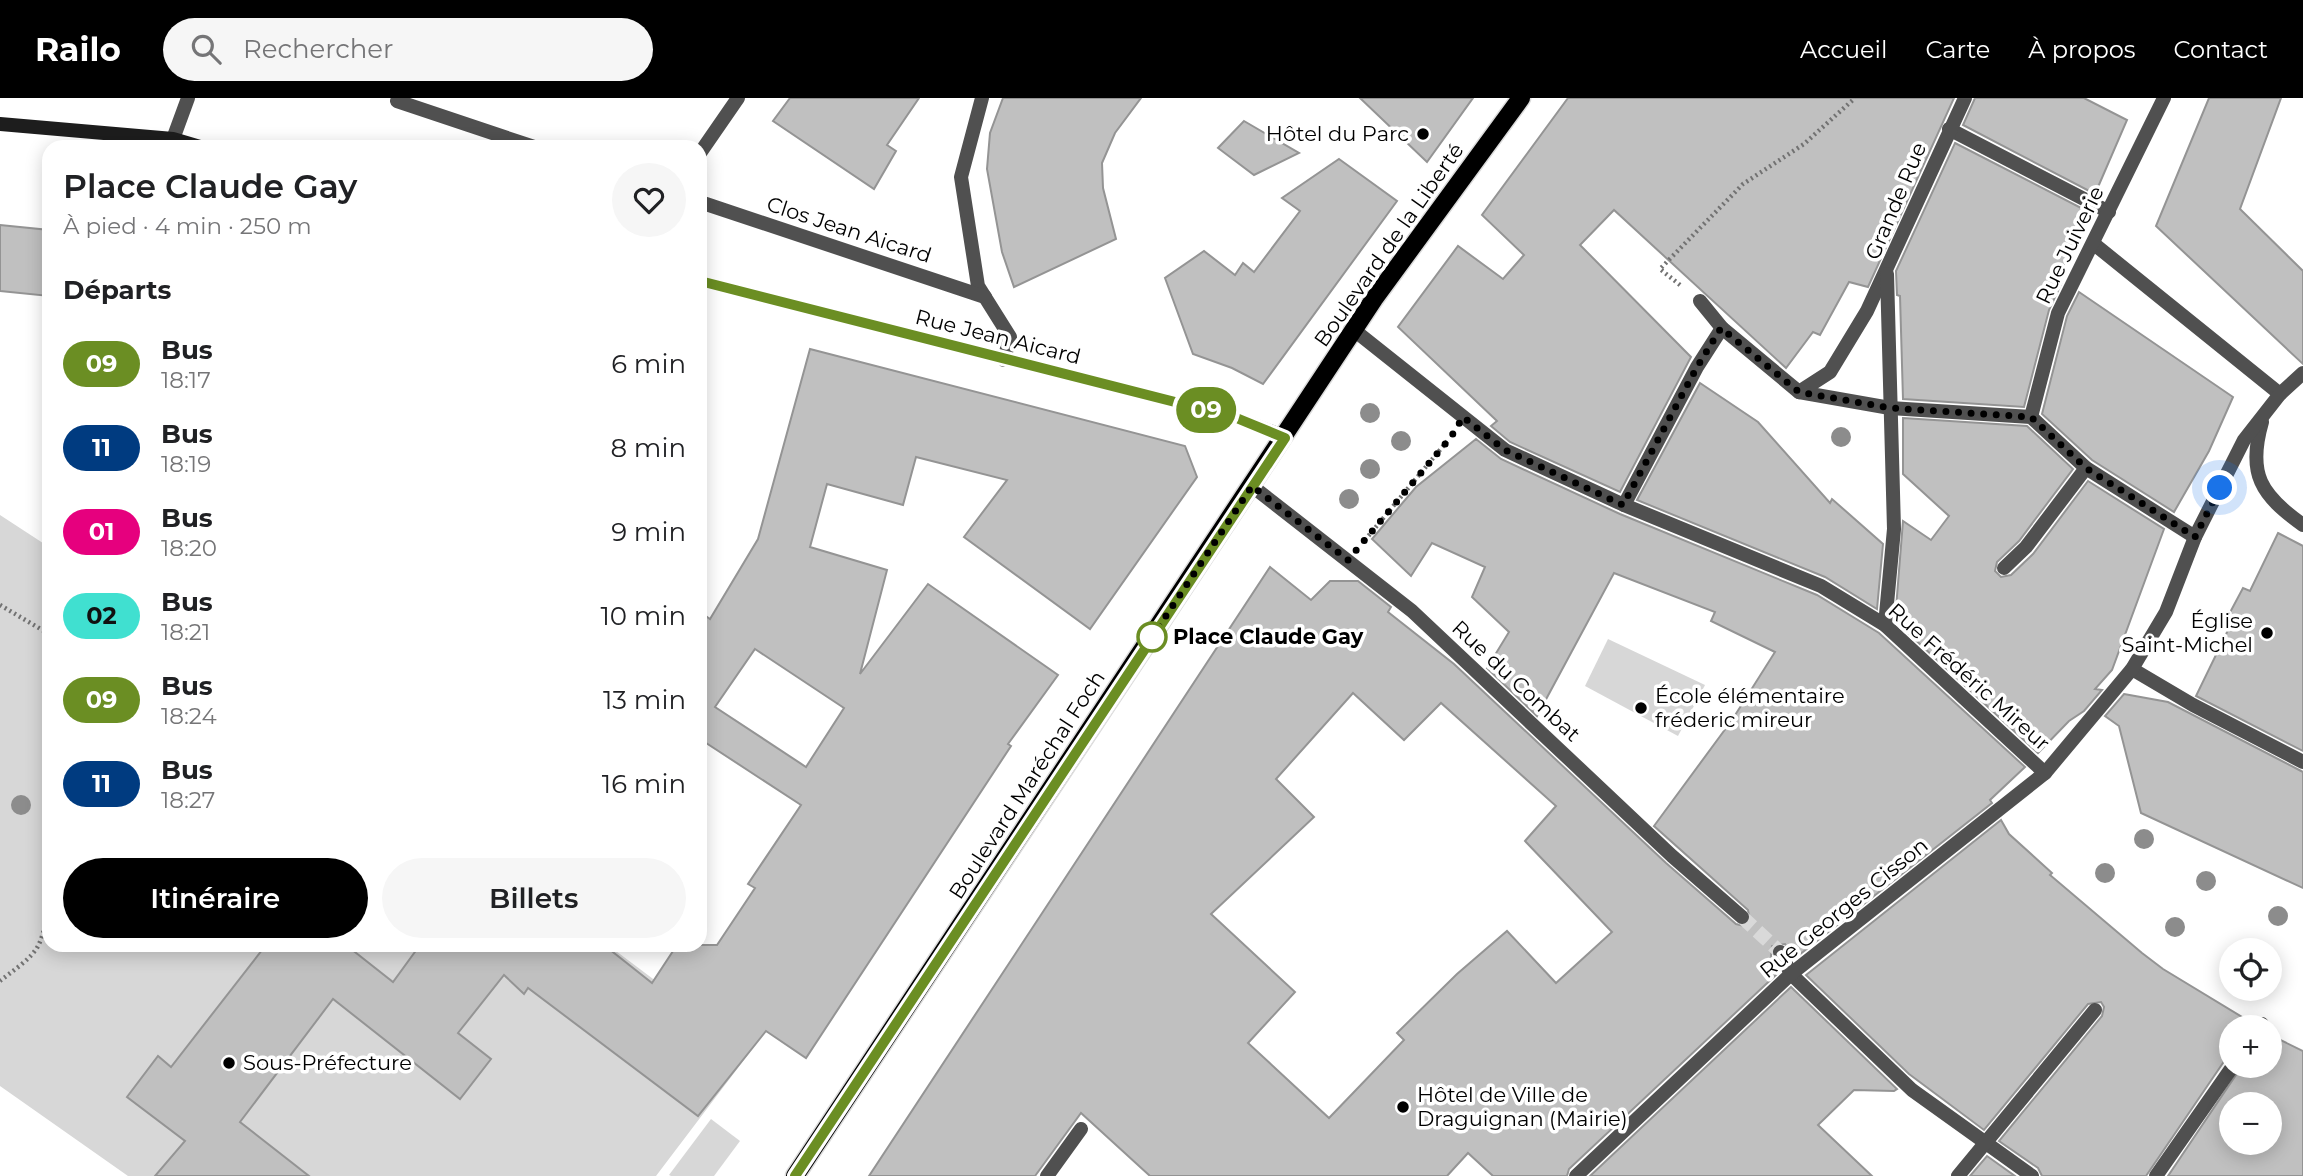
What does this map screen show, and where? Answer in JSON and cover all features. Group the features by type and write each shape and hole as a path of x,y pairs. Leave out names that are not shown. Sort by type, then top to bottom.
{"main road":[{"name":"Boulevard de la Liberté","path":"1296,420 1354,330 1521,98"},
{"name":"Boulevard Maréchal Foch","path":"795,1176 1296,420"}],"street":[{"path":"173,139 188,98"},
{"path":"399,98 397,101 513,140"},
{"path":"707,143 738,98"},
{"path":"982,98 961,177 978,286 1010,337 1004,360"},
{"name":"Grande Rue","path":"1885,625 1894,529 1887,271 1965,98"},
{"name":"Rue Juiverie","path":"2031,417 2058,313 2164,98"},
{"path":"0,124 176,140"},
{"path":"1950,130 2109,212"},
{"name":"Clos Jean Aicard","path":"707,204 985,297"},
{"path":"2094,244 2280,394"},
{"path":"1799,392 1830,372 1887,271"},
{"name":"Rue Jean Aicard","path":"707,283 1234,417 1285,438"},
{"path":"1700,302 1721,328 1799,392 1890,408 2031,417 2086,468 2195,537"},
{"path":"1623,505 1697,367 1721,328"},
{"name":"Rue Frédéric Mireur","path":"1354,330 1505,450 1623,505 1821,586 1885,625 2045,773"},
{"name":"Rue Georges Cisson","path":"1576,1176 1791,974 2045,773 2132,669 2166,612 2195,537 2244,440 2280,394 2303,373"},
{"path":"2264,414 2254,449 2258,478 2274,502 2303,526"},
{"path":"2004,568 2026,547 2086,468"},
{"name":"Rue du Combat","path":"1252,486 1412,611 1672,856 1742,917"},
{"path":"2132,669 2193,705 2303,762"},
{"path":"1780,952 1791,974 1912,1090 2032,1176"},
{"path":"1958,1176 2095,1010"},
{"path":"2156,1176 2225,1078"},
{"path":"1047,1176 1081,1129"}],"path":[{"path":"1700,302 1660,269 1743,184 1804,144 1854,98"},
{"path":"1348,560 1451,437 1463,417"},
{"path":"0,605 42,630"},
{"path":"0,981 39,946 42,934"}],"shaded area":[{"name":"Sous-Préfecture","path":"0,515 42,542 42,952 617,952 750,1052 656,1176 128,1176 0,1086"},
{"path":"1608,639 1705,685 1678,736 1585,686"},
{"path":"711,1119 740,1141 714,1176 669,1175"}],"building":[{"path":"790,98 919,98 887,145 896,151 874,189 773,121"},
{"path":"1003,98 1141,98 1115,133 1102,163 1103,188 1116,239 1014,287 1002,252 987,169 990,133"},
{"name":"Hôtel du Parc","path":"1360,98 1473,98 1427,162"},
{"path":"1568,98 1954,98 1868,287 1849,282 1820,335 1813,332 1786,368 1614,210 1580,245 1691,357 1620,492 1510,442 1491,426 1497,421 1398,327 1458,246 1503,279 1524,255 1482,215"},
{"path":"1975,98 2084,98 2127,120 2095,194 1963,125"},
{"path":"2209,98 2281,98 2240,209 2303,271 2303,364 2156,226"},
{"path":"1244,121 1299,153 1254,175 1218,148"},
{"path":"1955,143 2087,211 2058,279 2062,282 2049,310 2024,407 1903,399 1900,296 1897,295 1896,271"},
{"path":"1339,159 1397,201 1263,384 1232,368 1193,354 1165,278 1204,251 1235,275 1243,263 1254,272 1300,211 1282,198"},
{"path":"0,225 42,229 42,295 0,291"},
{"path":"2079,292 2233,397 2209,451 2174,512 2092,460 2042,414 2067,316"},
{"path":"810,349 1185,446 1197,477 1090,629 964,537 1007,480 916,457 903,505 827,484 810,547 887,570 860,674 928,584 1058,675 1008,744 1011,746 806,1058 766,1031 698,1116 528,988 524,994 504,975 458,1033 491,1059 460,1099 333,999 240,1122 309,1176 155,1176 185,1141 127,1097 158,1056 171,1067 261,952 355,952 393,982 415,952 613,952 652,983 672,952 707,952 707,945 717,945 755,888 748,884 801,805 707,744 707,617 710,619 758,539","holes":["755,649 844,708 806,767 715,707"]},
{"path":"1700,383 1758,422 1830,503 1832,499 1883,544 1877,609 1825,577 1637,500"},
{"path":"1903,418 2027,426 2073,469 2019,541 1997,562 1995,571 2001,577 2011,575 2033,554 2088,481 2164,529 2112,670 2095,689 2102,690 2084,711 2069,721 2038,753 1895,621 1903,521 1931,540 1949,516 1903,474"},
{"path":"1476,439 1501,459 1620,514 1817,595 1879,633 2025,767 1990,800 1992,803 1794,959 1785,944 1772,946 1771,956 1779,972 1569,1169 1567,1176 1493,1176 1468,1153 1447,1176 1150,1176 1081,1113 1035,1176 869,1176 1270,567 1311,600 1330,581 1358,581 1391,607 1388,612 1454,664 1666,863 1736,924 1744,926 1750,923 1748,910 1654,826 1732,720 1775,652 1711,621 1715,612 1614,573 1537,716 1487,668 1509,632 1472,597 1485,567 1432,543 1411,576 1372,539 1416,487","holes":["1353,693 1404,740 1441,703 1556,806 1525,841 1612,932 1556,983 1507,931 1457,974 1397,1033 1404,1040 1329,1118 1248,1043 1295,992 1211,914 1314,817 1276,779"]},
{"name":"Église Saint-Michel","path":"2278,533 2303,546 2303,751 2196,696 2231,624 2226,620 2243,588 2250,591"},
{"path":"2124,694 2168,702 2303,772 2303,888 2141,813 2119,726 2105,716"},
{"path":"2001,820 2009,834 2052,873 2050,875 2142,953 2163,969 2239,1015 2219,1015 2219,1069 2146,1176 2042,1176 2038,1168 1999,1141 2102,1016 2104,1007 2101,1002 2088,1004 1984,1130 1909,1074 1806,975"},
{"path":"1791,987 1897,1089 1854,1090 1818,1125 1872,1176 1590,1176"},
{"path":"2282,1041 2303,1051 2303,1176 2168,1176 2219,1100 2219,1155 2282,1155 2282,1092 2225,1092 2234,1078 2282,1078"},
{"path":"1987,1156 2015,1176 1970,1176"}],"tunnel":[{"path":"1742,917 1780,952"}],"bus line":[{"name":"09","path":"707,283 1234,417 1285,438 795,1176"}],"place":[{"name":"Hôtel du Parc","path":"1423,134"},
{"name":"Église Saint-Michel","path":"2267,633"},
{"name":"Place Claude Gay","path":"1152,637"},
{"name":"École élémentaire fréderic mireur","path":"1641,708"},
{"name":"Sous-Préfecture","path":"229,1063"},
{"name":"Hôtel de Ville de Draguignan (Mairie)","path":"1403,1107"}],"route":[{"path":"1152,637 1252,486 1348,560 1451,437 1463,417 1505,450 1623,505 1697,367 1721,328 1799,392 1890,408 2031,417 2086,468 2195,537 2220,488"}]}
